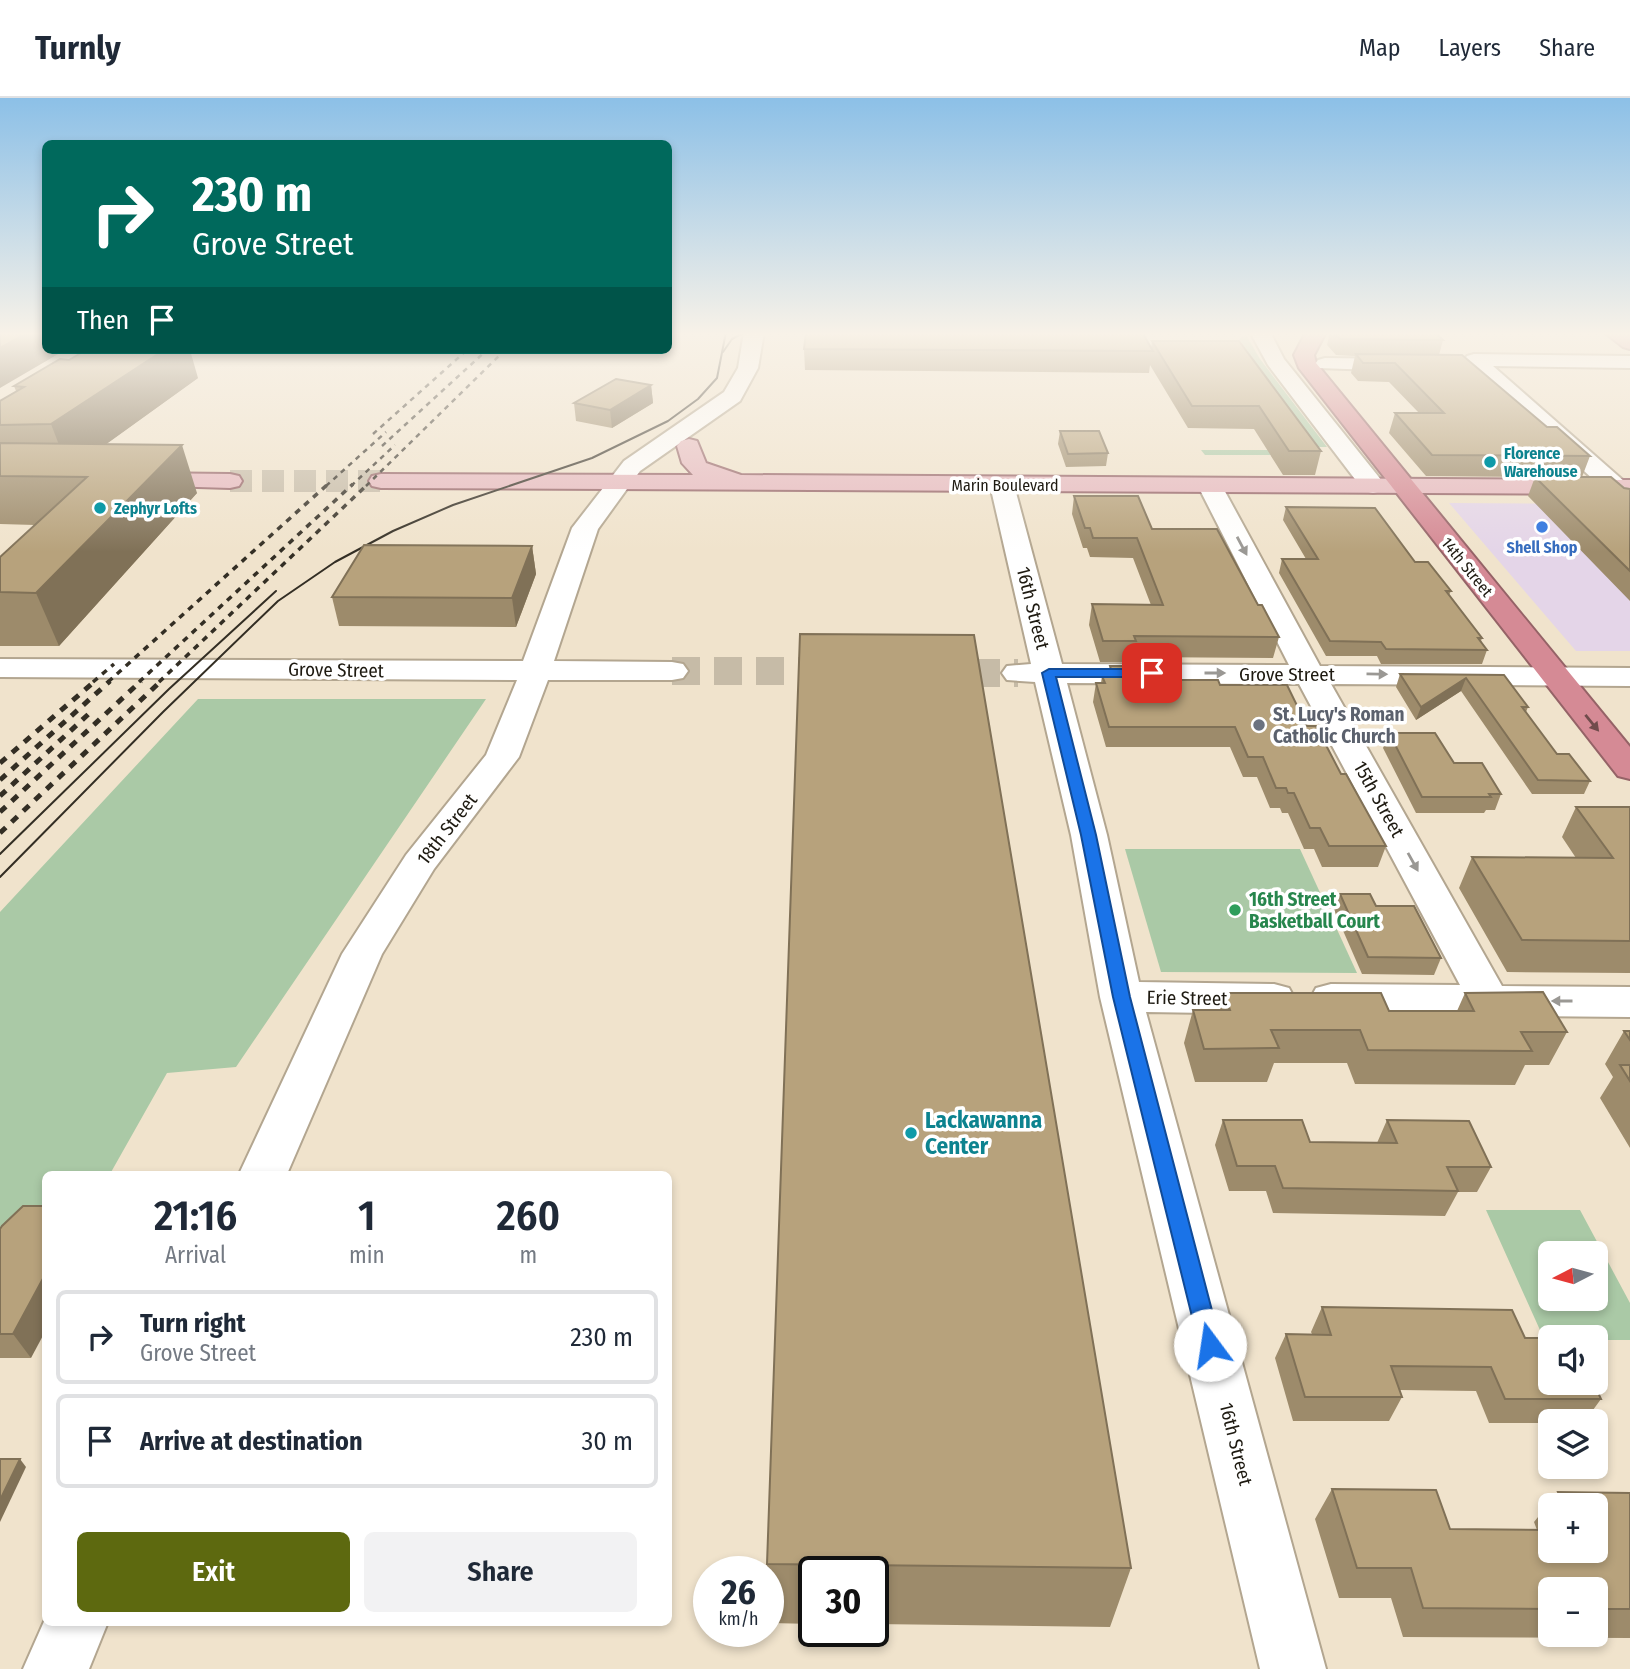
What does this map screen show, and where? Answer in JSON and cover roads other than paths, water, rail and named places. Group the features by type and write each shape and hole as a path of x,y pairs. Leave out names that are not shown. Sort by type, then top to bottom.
{"highway":[{"name":"14th Street","path":"1345,405 1424,513 1630,769"},
{"path":"1373,486 1424,513"}],"main road":[{"path":"690,446 691,460 699,470 739,483"},
{"path":"116,480 230,481"},
{"name":"Marin Boulevard","path":"381,481 1623,487"}],"street":[{"name":"18th Street","path":"264,1171 362,954 419,863 502,757 585,528 622,483 632,466 720,405"},
{"name":"18th Street","path":"622,483 655,470 744,405"},
{"path":"1310,405 1373,486"},
{"path":"1522,405 1623,487"},
{"name":"16th Street","path":"1002,485 1033,673 1089,835 1121,997 1293,1669"},
{"name":"15th Street","path":"1210,486 1309,674 1490,1000"},
{"name":"Grove Street","path":"0,668 672,671"},
{"name":"Grove Street","path":"1033,673 1630,677"},
{"name":"Erie Street","path":"1121,997 1630,1002"},
{"path":"56,1669 74,1626"}],"tunnel":[{"path":"230,481 381,481"},
{"path":"672,671 800,671"},
{"path":"972,673 1018,673"}],"tram line":[{"path":"0,877 163,712 278,601 335,562 393,531 453,505 592,458 668,421 689,405"},
{"path":"0,854 169,689 276,591"}],"railway":[{"path":"373,434 405,405"},
{"path":"382,446 427,405"},
{"path":"366,486 448,405"},
{"path":"326,486 386,432"},
{"path":"351,486 395,445"},
{"path":"108,682 328,484"},
{"path":"139,682 353,484"},
{"path":"159,682 368,484"},
{"path":"93,682 114,664"},
{"path":"0,763 95,681"},
{"path":"0,780 110,681"},
{"path":"0,812 141,681"},
{"path":"0,833 161,681"},
{"path":"0,796 93,710"}],"place":[{"name":"Florence Warehouse","path":"1490,462"},
{"name":"Zephyr Lofts","path":"100,508"},
{"name":"Shell Shop","path":"1542,527"},
{"name":"St. Lucy's Roman Catholic Church","path":"1259,725"},
{"name":"16th Street Basketball Court","path":"1235,910"},
{"name":"Lackawanna Center","path":"911,1133"}]}
